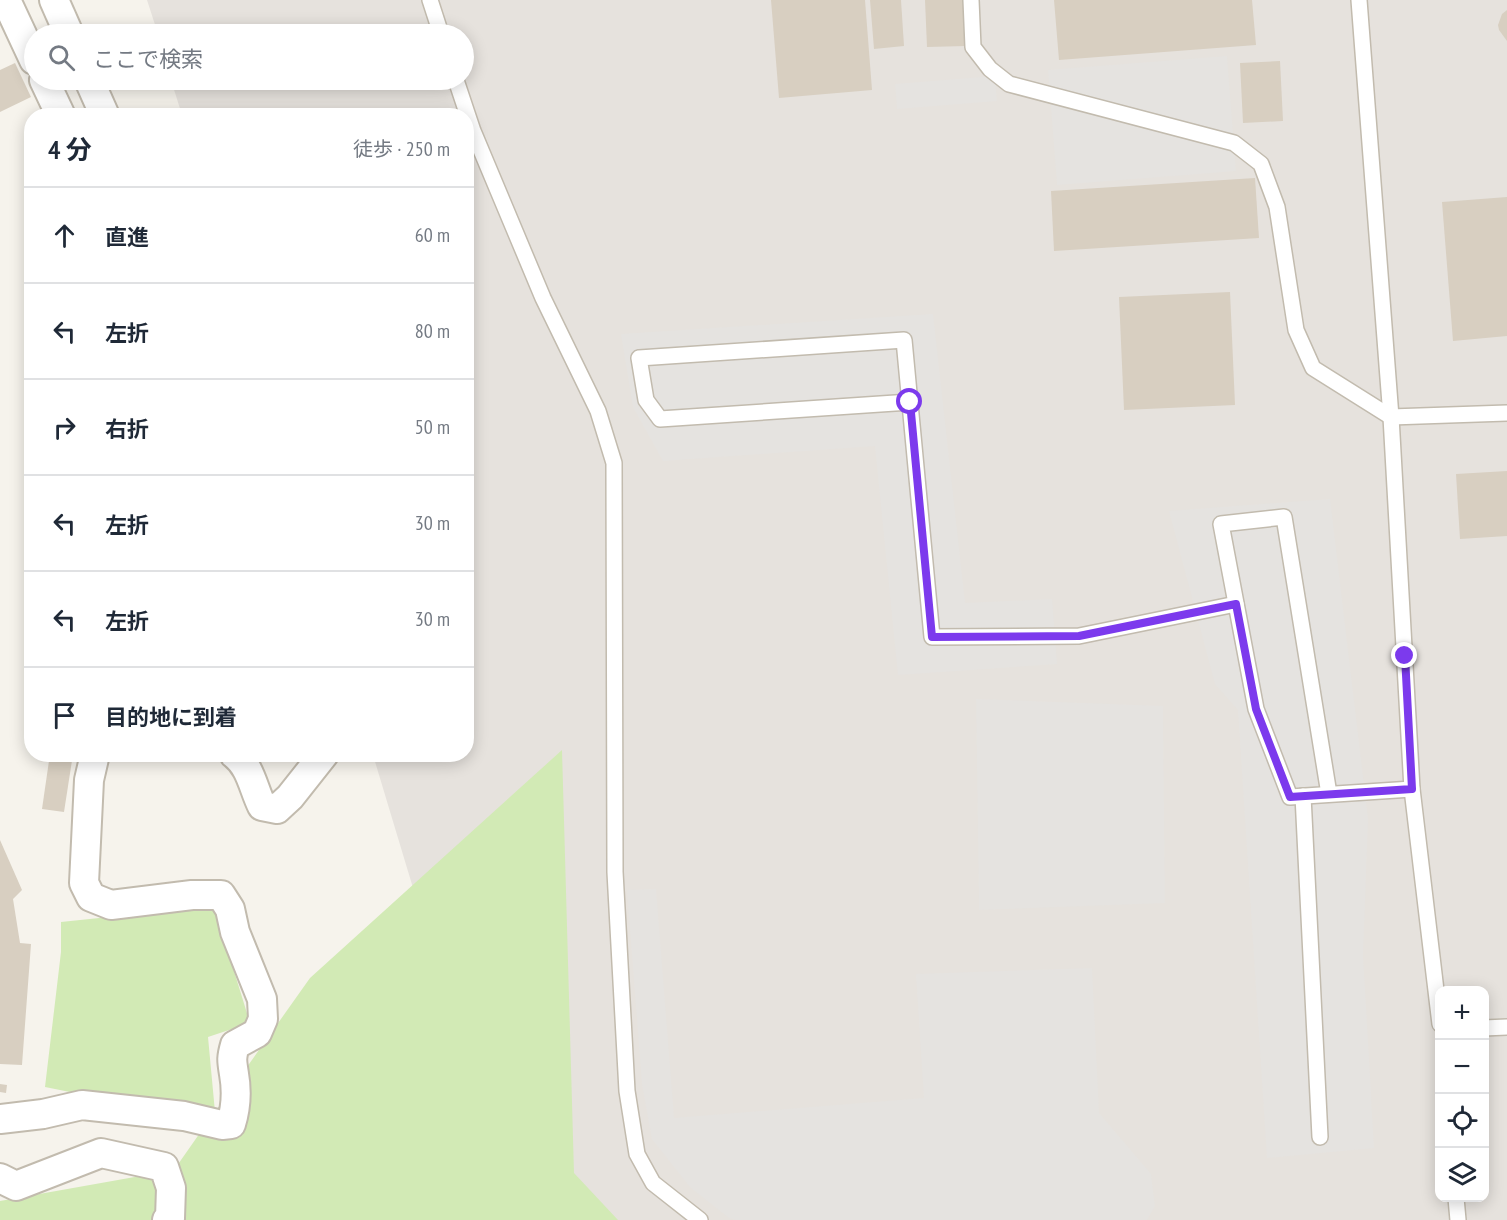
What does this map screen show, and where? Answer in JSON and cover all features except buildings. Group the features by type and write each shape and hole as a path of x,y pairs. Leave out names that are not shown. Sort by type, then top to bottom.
{"street":[{"path":"6,0 24,39"},
{"path":"54,0 65,24"},
{"path":"49,90 57,108"},
{"path":"93,90 101,108"},
{"path":"0,1119 43,1114 82,1105 184,1116 222,1125 231,1124 236,1108 235,1075 231,1059 235,1045 257,1033 263,1019 262,999 235,932 230,909 221,895 192,895 111,905 92,897 84,883 89,780 93,762"},
{"path":"241,762 247,768 262,806 277,809 290,797 318,762"},
{"path":"0,1178 15,1186 101,1154 164,1167 171,1188 170,1218 167,1220"}],"lane":[{"path":"430,0 438,24"},
{"path":"970,0 973,47 990,69 1009,84 1234,143 1261,164 1277,207 1296,330 1313,368 1391,417 1507,413"},
{"path":"1359,0 1391,417 1412,789 1435,986"},
{"path":"459,90 465,108"},
{"path":"474,133 543,298 598,411 614,463 615,872 627,1090 637,1154 653,1183 700,1220"},
{"path":"910,402 660,419 646,400 639,358 904,340 910,402 932,637 1079,636 1236,604"},
{"path":"1329,794 1284,517 1221,524 1256,709 1290,797 1412,789"},
{"path":"1303,796 1320,1137"},
{"path":"1489,1028 1507,1027"},
{"path":"1456,1202 1458,1220"}],"shaded area":[{"path":"147,0 1507,0 1507,1220 513,1220 375,762 474,762 474,108 180,108 174,90 474,90 474,24 155,24"},
{"path":"1227,56 1236,171 1057,185 1048,70"},
{"path":"995,76 997,101 897,109 895,84"},
{"path":"933,314 965,603 1052,599 1057,664 898,675 875,446 663,461 633,407 621,334"},
{"path":"1330,499 1368,819 1363,955 1374,1148 1267,1158 1238,710 1215,684 1169,511"},
{"path":"976,699 1163,706 1165,903 979,910"},
{"path":"656,889 674,1118 924,1098 916,974 1092,968 1099,1113 1151,1174 1155,1206 1147,1220 735,1220 729,1218 690,1187 652,1139 642,1084 627,890"}],"green space":[{"path":"562,750 574,1173 618,1220 0,1220 0,1201 174,1170 209,1120 45,1087 61,952 61,922 214,906 250,1023 208,1037 215,1112 310,978"}],"route":[{"path":"910,402 932,637 1079,636 1236,604 1256,709 1290,797 1412,789 1405,656"}]}
